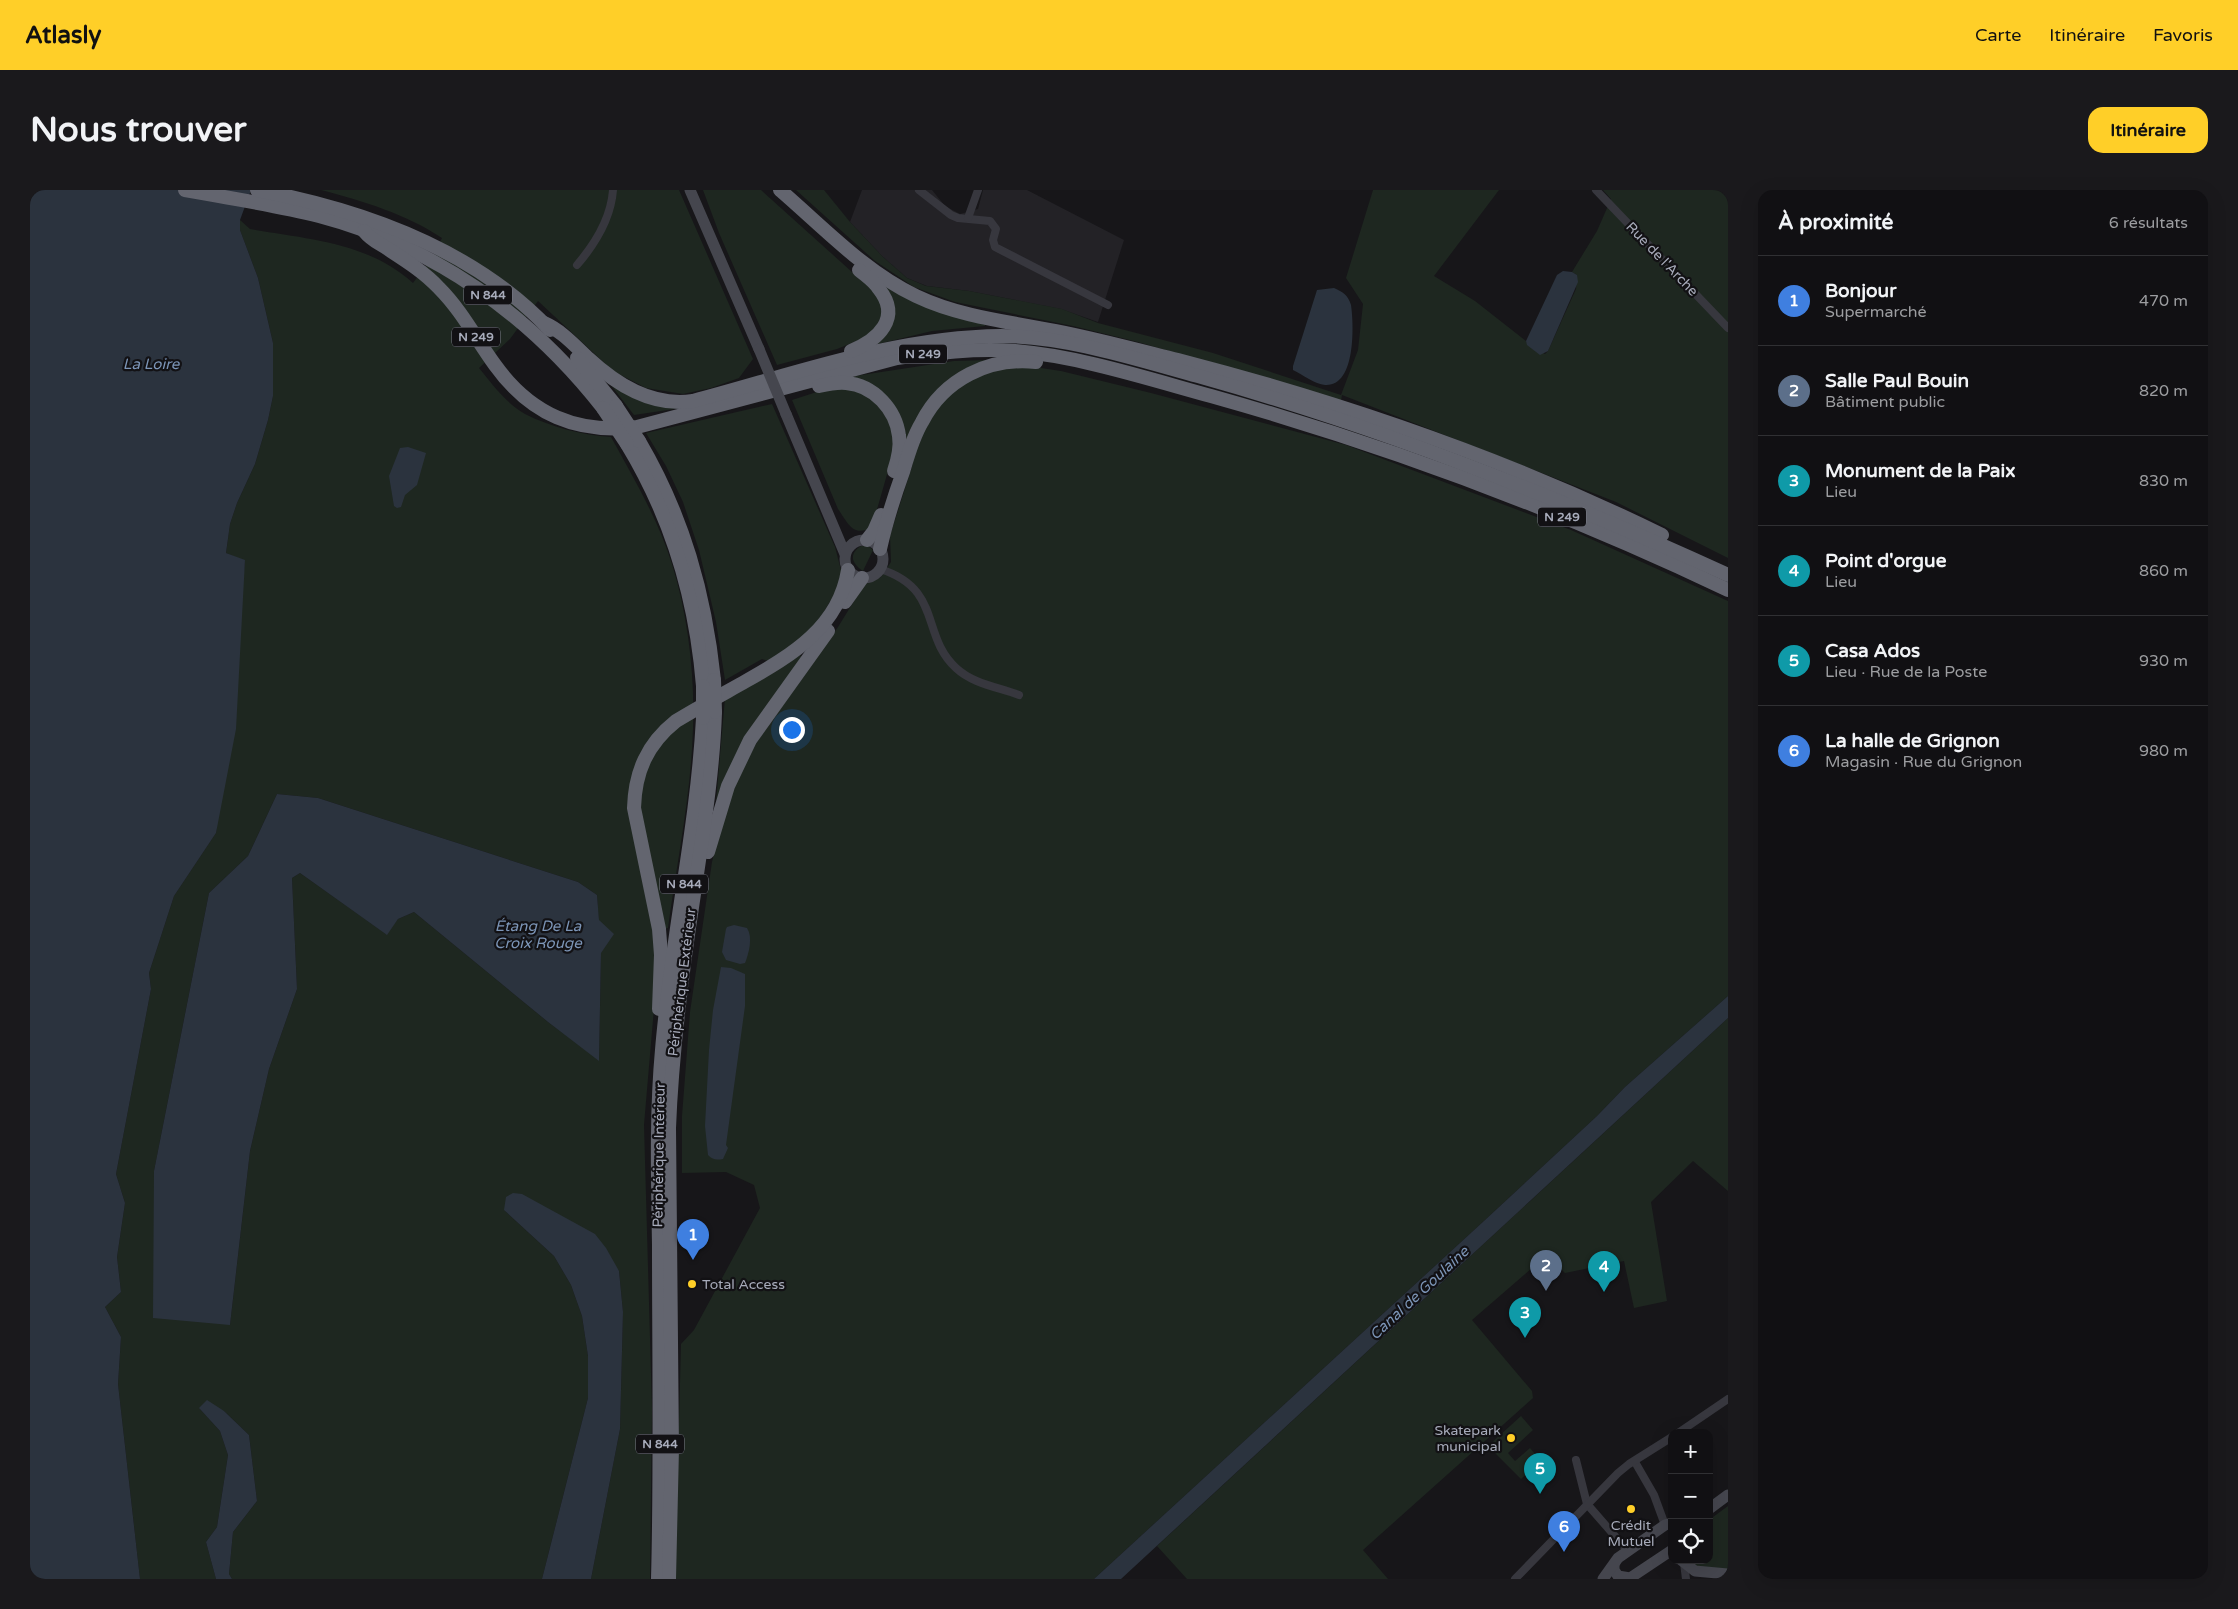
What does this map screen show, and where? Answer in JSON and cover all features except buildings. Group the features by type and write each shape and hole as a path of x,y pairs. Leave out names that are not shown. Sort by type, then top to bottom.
{"highway":[{"name":"N 844","path":"184,190 316,202 362,215 556,340"},
{"path":"761,382 801,367 845,354 866,344 885,326 888,313 884,296 874,283 768,190"},
{"path":"780,190 879,274 928,301 958,311 1078,336 1194,364 1391,424 1600,504 1728,567"},
{"name":"N 844","path":"264,196 319,217 364,231"},
{"name":"N 249","path":"364,231 373,242 420,254 439,287 456,307 504,377 524,398 539,408 562,420 581,426 599,429 621,429 662,422 861,366 896,358 931,353 1014,351 1096,366 1243,405 1393,453 1572,521 1728,590"},
{"name":"N 844","path":"420,254 490,280 544,324 556,340"},
{"name":"N 249","path":"556,340 632,390 657,400 693,401 868,353 929,341 1004,336 1074,345 1155,364 1231,386 1294,405 1432,452 1574,507 1728,575"},
{"name":"Périphérique Intérieur","path":"556,340 598,382 610,407 666,491 686,539 706,616 709,715 662,1049 658,1148 660,1488 658,1579"},
{"path":"880,549 887,518 915,436 934,402 953,384 976,370 1001,363 1029,361 1082,370 1096,366"},
{"path":"754,396 838,382 866,388 882,400 888,408 898,427 900,437 898,456 878,524 861,541"},
{"path":"662,1049 658,1035 661,955 659,929 634,808 635,788 640,768 651,746 662,732 676,721 782,660 806,644 822,625 844,590 848,570"},
{"path":"691,914 699,904 712,834 728,786 739,761 764,718 831,627 851,592 862,578"},
{"name":"Périphérique Extérieur","path":"670,1579 672,1470 670,1096 676,1023 711,774 709,715"}],"main road":[{"path":"692,192 830,515 845,554 844,561 848,570 862,578 872,576 880,570 883,559 877,544 861,541 830,515"},
{"path":"845,554 861,541"},
{"path":"1713,1506 1728,1495"},
{"path":"1603,1579 1618,1558 1668,1524"},
{"path":"1614,1565 1616,1578 1635,1578 1668,1554"},
{"path":"1686,1564 1695,1570 1728,1574"}],"street":[{"path":"577,265 601,230 612,204 613,190"},
{"path":"919,190 952,215 984,219 994,225 996,229 993,240 995,247 1108,305"},
{"path":"968,218 978,190"},
{"name":"Rue de l'Arche","path":"1596,190 1728,328"},
{"path":"880,570 892,573 905,581 919,595 929,613 939,645 956,668 974,680 1019,696"},
{"path":"1684,1429 1728,1400"},
{"path":"1515,1579 1618,1473 1668,1440"},
{"path":"1576,1460 1587,1504 1628,1551"},
{"path":"1634,1462 1654,1495 1668,1524"},
{"path":"1683,1564 1686,1579"}],"shaded area":[{"path":"321,190 679,190 753,359 739,378 711,388 683,394 646,388 613,371 538,301 510,339 479,368 506,399 525,414 567,430 611,437 660,531 666,547 678,584 689,645 693,687 690,779 668,928 655,931 657,973 644,1125 652,1409 650,1579 591,1579 620,1429 623,1312 619,1271 504,1210 554,1256 571,1285 582,1316 588,1356 588,1398 542,1579 232,1579 229,1574 233,1532 257,1501 249,1435 224,1411 200,1409 220,1431 228,1455 217,1527 206,1542 216,1579 140,1579 118,1384 121,1337 105,1307 121,1292 117,1257 125,1203 116,1174 151,989 149,973 174,896 216,833 245,561 226,553 230,524 237,503 255,464 273,396 273,343 258,278 240,230 240,220 250,229 336,244 357,251 395,269 413,283 433,256 442,238 399,215","holes":["277,794 318,798 578,882 597,895 601,953 599,1060 548,1022 414,912 398,919 386,934 300,873 292,878 297,989 269,1069 250,1151 230,1325 154,1171 209,893 248,856"]},
{"path":"703,190 761,190 862,281 884,285 986,323 985,326 932,331 878,344 869,336 837,349 777,365 719,233"},
{"path":"796,190 824,190 850,222 883,257 907,278 926,286 969,291 1062,309 1098,323 1213,353 1341,395 1358,350 1363,304 1346,278 1373,190 1499,190 1434,276 1475,301 1526,341 1528,345 1545,354 1576,289 1577,275 1572,272 1597,231 1611,199 1603,190 1728,190 1728,558 1616,502 1342,395 1341,401 1138,342 1073,326 955,302 914,287 875,261"},
{"path":"862,190 932,190 945,206 960,214 978,209 983,190 1027,190 1124,240 1098,322 1061,309 969,291 927,286 907,278 883,257 850,222"},
{"path":"989,360 1061,371 1346,445 1571,530 1728,601 1728,996 1625,1087 1597,1116 1485,1220 1094,1579 675,1579 681,1344 694,1330 760,1208 754,1185 726,1172 682,1173 682,1116 690,1012 712,862 725,809 742,768 754,746 838,627 864,585 881,577 891,562 890,536 913,463 892,457 872,527 860,531 856,530 848,524 838,509 792,400 829,388 846,387 855,376 954,361"},
{"path":"604,376 688,407 634,415"},
{"path":"772,404 835,547 841,570 841,578 834,595 809,633 771,662 762,659 725,680 716,622 699,550 683,502 666,466 646,433"},
{"path":"861,546 868,546 873,550 863,571 856,565 853,559 854,552"},
{"path":"800,655 802,658 716,802 725,698"},
{"path":"1728,1018 1728,1191 1693,1161 1651,1202 1667,1301 1634,1308 1624,1261 1565,1273 1547,1255 1472,1320 1532,1391 1533,1398 1363,1550 1388,1579 1187,1579 1157,1546"},
{"name":"Skatepark municipal","path":"1521,1416 1533,1430 1508,1453 1515,1461 1530,1448 1541,1461 1521,1479 1488,1446"},
{"path":"1728,1506 1728,1570 1696,1568 1694,1564 1713,1564 1713,1517"}],"water":[{"name":"La Loire","path":"30,190 251,190 240,220 240,230 258,278 273,343 273,396 268,420 255,464 237,503 230,524 226,553 245,560 236,729 216,833 174,896 149,973 151,989 116,1174 125,1203 117,1257 121,1292 105,1307 121,1337 118,1384 140,1579 30,1579"},
{"path":"1563,271 1572,272 1577,275 1578,282 1548,351 1540,355 1527,345 1526,341 1557,275"},
{"path":"1334,288 1345,294 1351,305 1353,326 1351,353 1343,376 1335,383 1325,385 1293,370 1293,366 1317,290"},
{"path":"408,447 426,453 417,485 405,495 401,507 397,508 394,506 389,476 400,448"},
{"name":"Étang De La Croix Rouge","path":"277,794 318,798 578,882 597,895 599,920 614,934 601,953 599,1061 548,1022 414,912 398,919 387,935 300,873 292,878 297,989 269,1069 250,1151 230,1325 153,1318 154,1171 209,893 248,856"},
{"path":"734,925 747,928 749,932 750,945 745,963 740,964 726,960 722,952 726,929"},
{"path":"721,967 731,968 745,974 745,1006 726,1145 728,1148 723,1159 716,1159 708,1155 705,1126 713,1010"},
{"name":"Canal de Goulaine","path":"1728,996 1728,1018 1121,1579 1094,1579 1485,1220 1597,1116 1625,1087"},
{"path":"513,1193 522,1194 595,1234 606,1248 619,1271 623,1312 620,1429 591,1579 542,1579 588,1398 588,1356 582,1316 571,1285 554,1256 504,1210 506,1197"},
{"path":"207,1400 224,1411 249,1435 257,1501 233,1532 229,1574 232,1579 216,1579 206,1542 217,1527 228,1455 220,1431 199,1408"}],"place":[{"name":"Bonjour","path":"693,1260"},
{"name":"Total Access","path":"692,1284"},
{"name":"Salle Paul Bouin","path":"1546,1291"},
{"name":"Point d'orgue","path":"1604,1292"},
{"name":"Monument de la Paix","path":"1525,1338"},
{"name":"Skatepark municipal","path":"1511,1438"},
{"name":"Casa Ados","path":"1540,1494"},
{"name":"Crédit Mutuel","path":"1631,1509"},
{"name":"La halle de Grignon","path":"1564,1552"}]}
